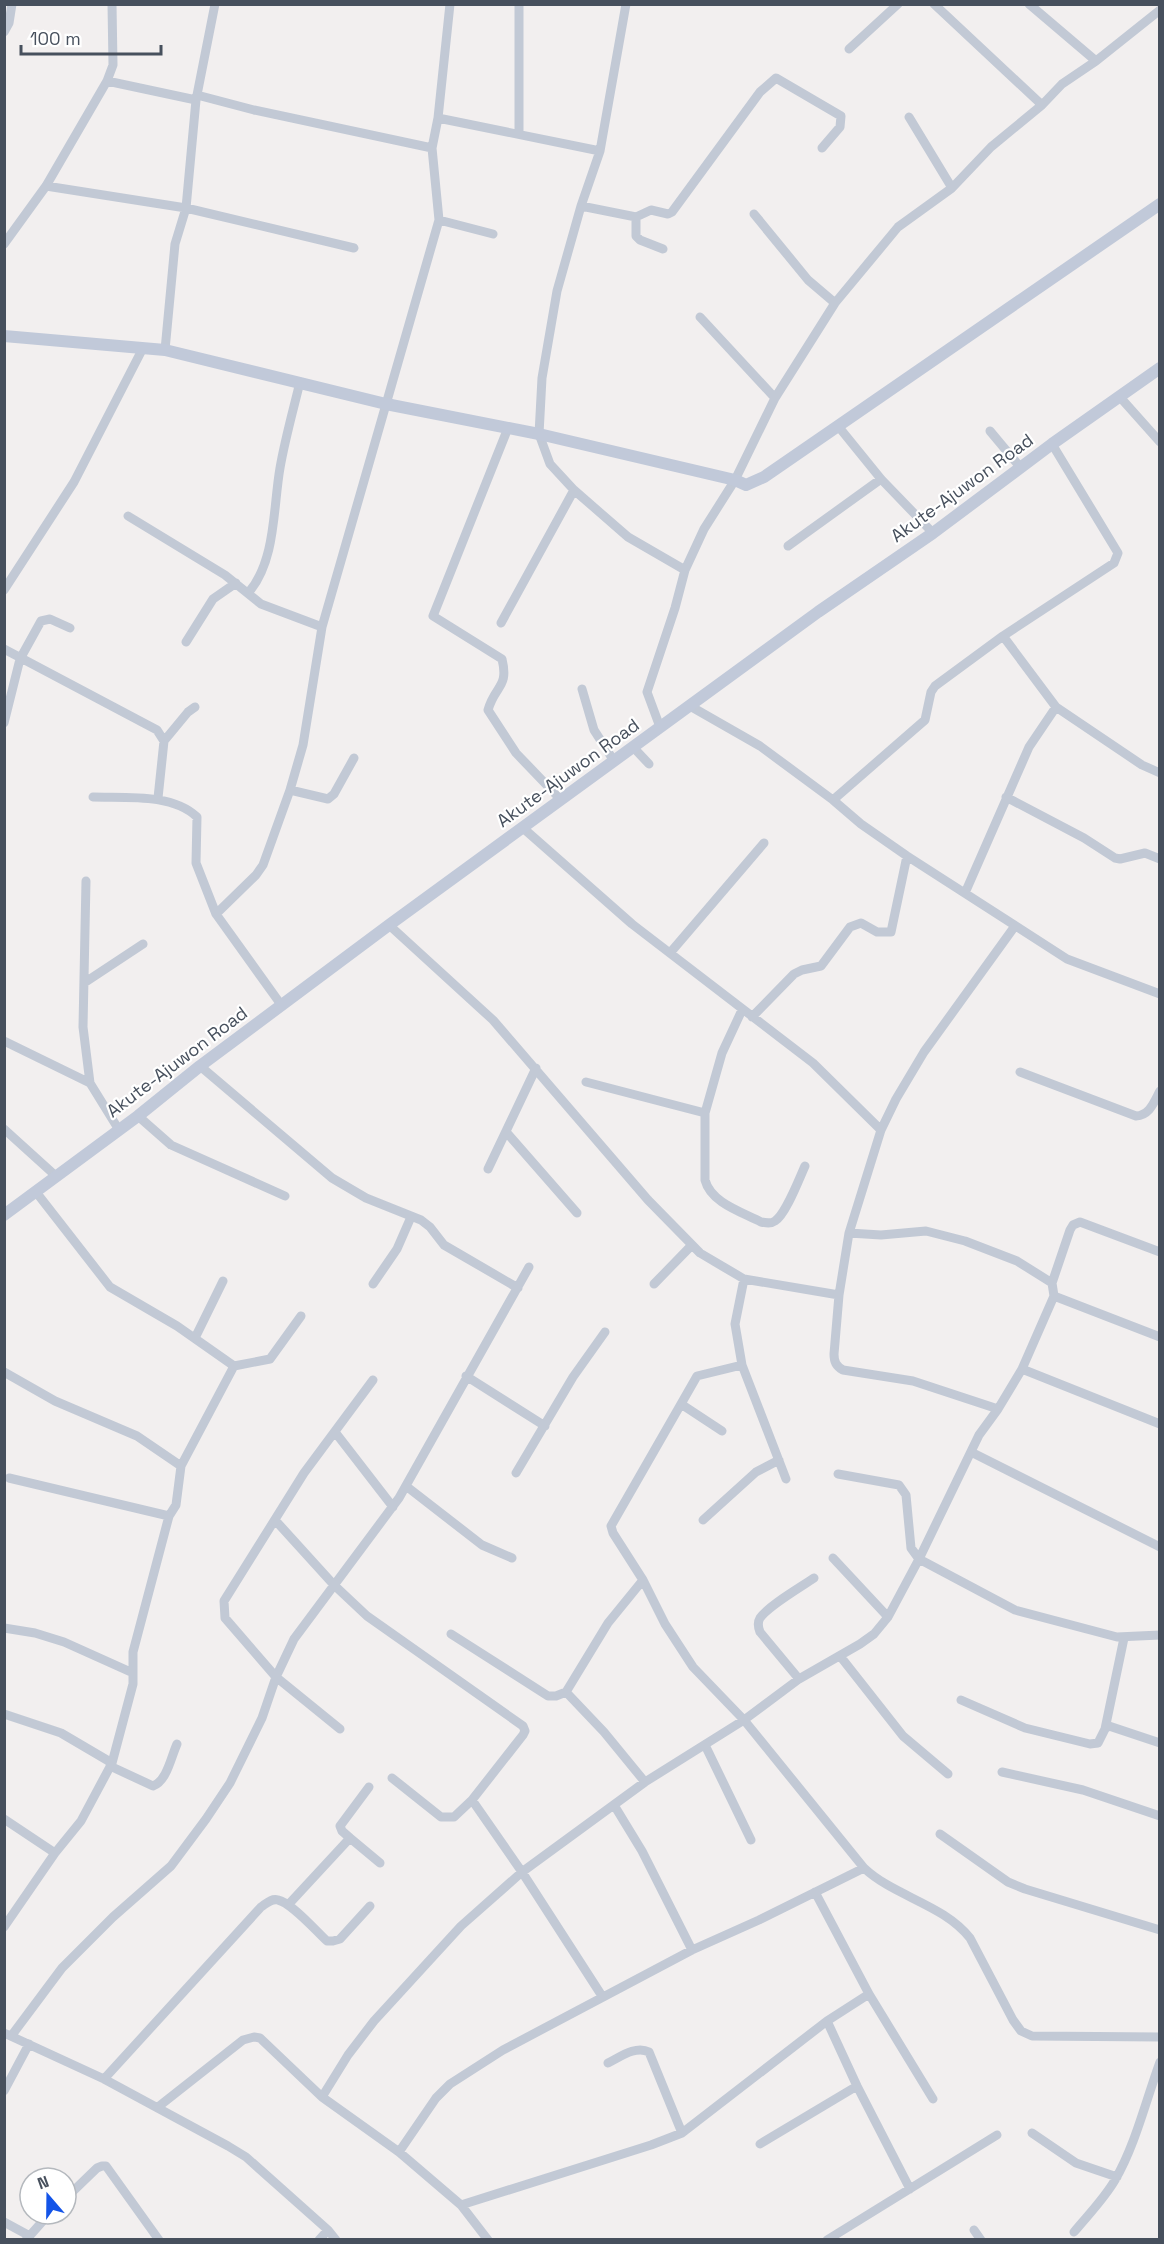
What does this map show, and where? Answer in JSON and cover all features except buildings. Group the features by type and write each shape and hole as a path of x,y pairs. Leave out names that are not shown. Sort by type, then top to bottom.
{"main road":[{"path":"4,336 165,350 386,404 539,434 735,480 746,485 755,482 838,426 1160,204"},
{"name":"Akute-Ajuwon Road","path":"4,1215 138,1116 200,1065 389,925 818,612 933,533 1052,444 1160,368"}],"street":[{"path":"4,32 9,23 12,4"},
{"path":"4,244 46,186 107,81 112,65 112,4"},
{"path":"165,350 175,244 186,208 197,98 215,4"},
{"path":"216,914 256,875 262,865 290,790 303,745 322,627 439,220 432,148 438,118 450,4"},
{"path":"519,4 519,134"},
{"path":"616,4 626,5 600,151 581,206 557,291 542,378 539,434 550,464 574,490 628,537 685,570"},
{"path":"849,49 898,4"},
{"path":"934,4 1042,105"},
{"path":"1029,4 1095,61"},
{"path":"660,727 647,692 685,570 704,528 735,480 775,398 835,303 898,227 952,188 991,147 1042,105 1062,84 1160,10"},
{"path":"581,206 636,218 651,210 668,214 676,209 760,92 776,78 841,116 840,128 822,148"},
{"path":"107,81 432,148"},
{"path":"909,117 952,188"},
{"path":"438,118 600,151"},
{"path":"46,186 186,208 354,248"},
{"path":"754,214 808,280 835,303"},
{"path":"636,218 636,236 640,240 663,249"},
{"path":"439,220 494,234"},
{"path":"700,317 775,398"},
{"path":"4,590 74,482 142,348"},
{"path":"249,592 258,581 266,555 280,466 300,382"},
{"path":"1119,396 1160,442"},
{"path":"838,426 881,479 933,533"},
{"path":"508,428 433,616 502,659 506,673 504,681 490,702 488,710 516,753 561,800"},
{"path":"990,431 1021,468"},
{"path":"833,800 925,720 932,692 936,686 1003,636 1114,563 1118,553 1052,444"},
{"path":"788,546 881,479"},
{"path":"501,623 574,490"},
{"path":"128,516 236,583 261,604 322,627"},
{"path":"186,642 213,599 236,583"},
{"path":"4,723 20,659 41,621 45,619 70,628"},
{"path":"1003,636 1056,706 1143,765 1160,773"},
{"path":"4,649 157,730 164,741"},
{"path":"582,689 594,730 614,761"},
{"path":"690,706 760,746 833,800 861,824 907,856 1067,959 1160,994"},
{"path":"965,892 1029,747 1056,706"},
{"path":"158,798 164,741 188,712 195,707"},
{"path":"633,747 649,764"},
{"path":"290,790 324,800 331,798 354,758"},
{"path":"93,797 158,798 192,812 197,818 196,863 216,914 282,1006"},
{"path":"1006,797 1084,838 1114,858 1120,859 1145,853 1160,860"},
{"path":"523,828 632,924 813,1063 881,1130"},
{"path":"670,953 764,843"},
{"path":"752,1017 794,974 821,966 850,927 861,923 877,932 891,932 907,856"},
{"path":"86,881 83,1027 90,1083 119,1130"},
{"path":"389,925 493,1020 648,1200 700,1253 744,1280 839,1295"},
{"path":"998,1409 913,1382 843,1370 834,1362 834,1354 839,1295 849,1233 881,1130 896,1099 924,1052 1015,926"},
{"path":"84,983 143,944"},
{"path":"742,1010 722,1053 705,1113 705,1180 707,1187 720,1200 769,1224 776,1221 782,1213 805,1166"},
{"path":"4,1041 90,1083"},
{"path":"200,1065 332,1178 366,1198 430,1227 444,1245 518,1288"},
{"path":"488,1169 536,1068"},
{"path":"1020,1072 1136,1116 1149,1111 1160,1091"},
{"path":"586,1082 705,1113"},
{"path":"138,1116 171,1145 285,1196"},
{"path":"4,1129 57,1177"},
{"path":"507,1133 577,1213"},
{"path":"36,1192 110,1287 195,1338 234,1366 270,1359 301,1316"},
{"path":"373,1284 397,1249 411,1217"},
{"path":"322,2097 348,2055 374,2021 461,1926 522,1872 645,1782 744,1720 799,1679 874,1634 888,1617 919,1559 979,1435 1022,1370 1054,1296 1052,1283 1073,1225 1080,1222 1160,1252"},
{"path":"849,1233 881,1234 926,1231 965,1241 1017,1261 1052,1283"},
{"path":"654,1284 692,1245"},
{"path":"336,2240 328,2230 246,2157 104,2079 8,2034 62,1968 113,1917 182,1854 230,1783 262,1718 276,1677 294,1639 393,1507 529,1267"},
{"path":"744,1280 735,1324 742,1365 786,1479"},
{"path":"195,1338 223,1281"},
{"path":"1054,1296 1160,1337"},
{"path":"516,1473 573,1377 605,1332"},
{"path":"742,1365 697,1377 611,1526 613,1533 643,1580 665,1624 693,1666 744,1720 864,1868 876,1880 948,1918 962,1928 970,1938 1021,2031 1032,2036 1160,2037"},
{"path":"4,1927 55,1853 81,1821 111,1765 134,1684 132,1652 169,1516 176,1505 181,1466 234,1366"},
{"path":"1022,1370 1160,1424"},
{"path":"4,1372 55,1401 137,1436 181,1466"},
{"path":"466,1376 545,1426"},
{"path":"340,1729 276,1677 225,1618 224,1601 304,1473 374,1380"},
{"path":"681,1404 722,1431"},
{"path":"335,1432 393,1507"},
{"path":"970,1452 1160,1547"},
{"path":"703,1520 756,1472 779,1460"},
{"path":"838,1474 899,1485 903,1488 907,1502 911,1548 919,1559 1015,1611 1124,1638 1160,1635"},
{"path":"9,1478 169,1516"},
{"path":"406,1486 482,1545 512,1558"},
{"path":"274,1520 366,1616 523,1726 525,1731 472,1800 454,1817 441,1817 392,1778"},
{"path":"833,1558 888,1617"},
{"path":"799,1679 760,1632 758,1625 760,1618 814,1578"},
{"path":"451,1634 548,1696 556,1696 566,1692 608,1623 643,1580"},
{"path":"4,1628 35,1633 64,1642 134,1673"},
{"path":"961,1700 1024,1728 1090,1744 1098,1743 1105,1729 1124,1638"},
{"path":"840,1656 903,1736 948,1774"},
{"path":"566,1692 604,1731 645,1782"},
{"path":"4,1714 61,1732 111,1765 153,1786 161,1781 177,1744"},
{"path":"1105,1729 1114,1726 1160,1743"},
{"path":"705,1746 751,1840"},
{"path":"1002,1772 1083,1790 1160,1816"},
{"path":"369,1787 340,1826 342,1831 380,1863"},
{"path":"472,1800 522,1872 602,1996"},
{"path":"614,1805 642,1851 692,1950"},
{"path":"4,1820 55,1853"},
{"path":"940,1834 1016,1885 1160,1930"},
{"path":"288,1905 350,1838"},
{"path":"399,2152 436,2098 450,2084 503,2050 692,1950 864,1868"},
{"path":"815,1892 869,1994 933,2099"},
{"path":"104,2079 261,1907 270,1900 278,1900 288,1905 327,1941 340,1939 370,1906"},
{"path":"461,2205 651,2145 682,2133 827,2021 869,1994"},
{"path":"827,2021 857,2086 910,2189"},
{"path":"158,2107 243,2040 260,2038 322,2097 399,2152 461,2205 488,2240"},
{"path":"4,2091 29,2044"},
{"path":"608,2063 634,2050 643,2049 649,2052 682,2133"},
{"path":"1074,2232 1108,2192 1117,2177 1160,2062"},
{"path":"760,2144 857,2086"},
{"path":"1032,2133 1076,2163 1117,2177"},
{"path":"827,2240 997,2136"},
{"path":"78,2186 97,2168 106,2166 159,2240"},
{"path":"4,2223 27,2237 38,2226"},
{"path":"319,2240 328,2230"},
{"path":"974,2230 981,2240"}]}
